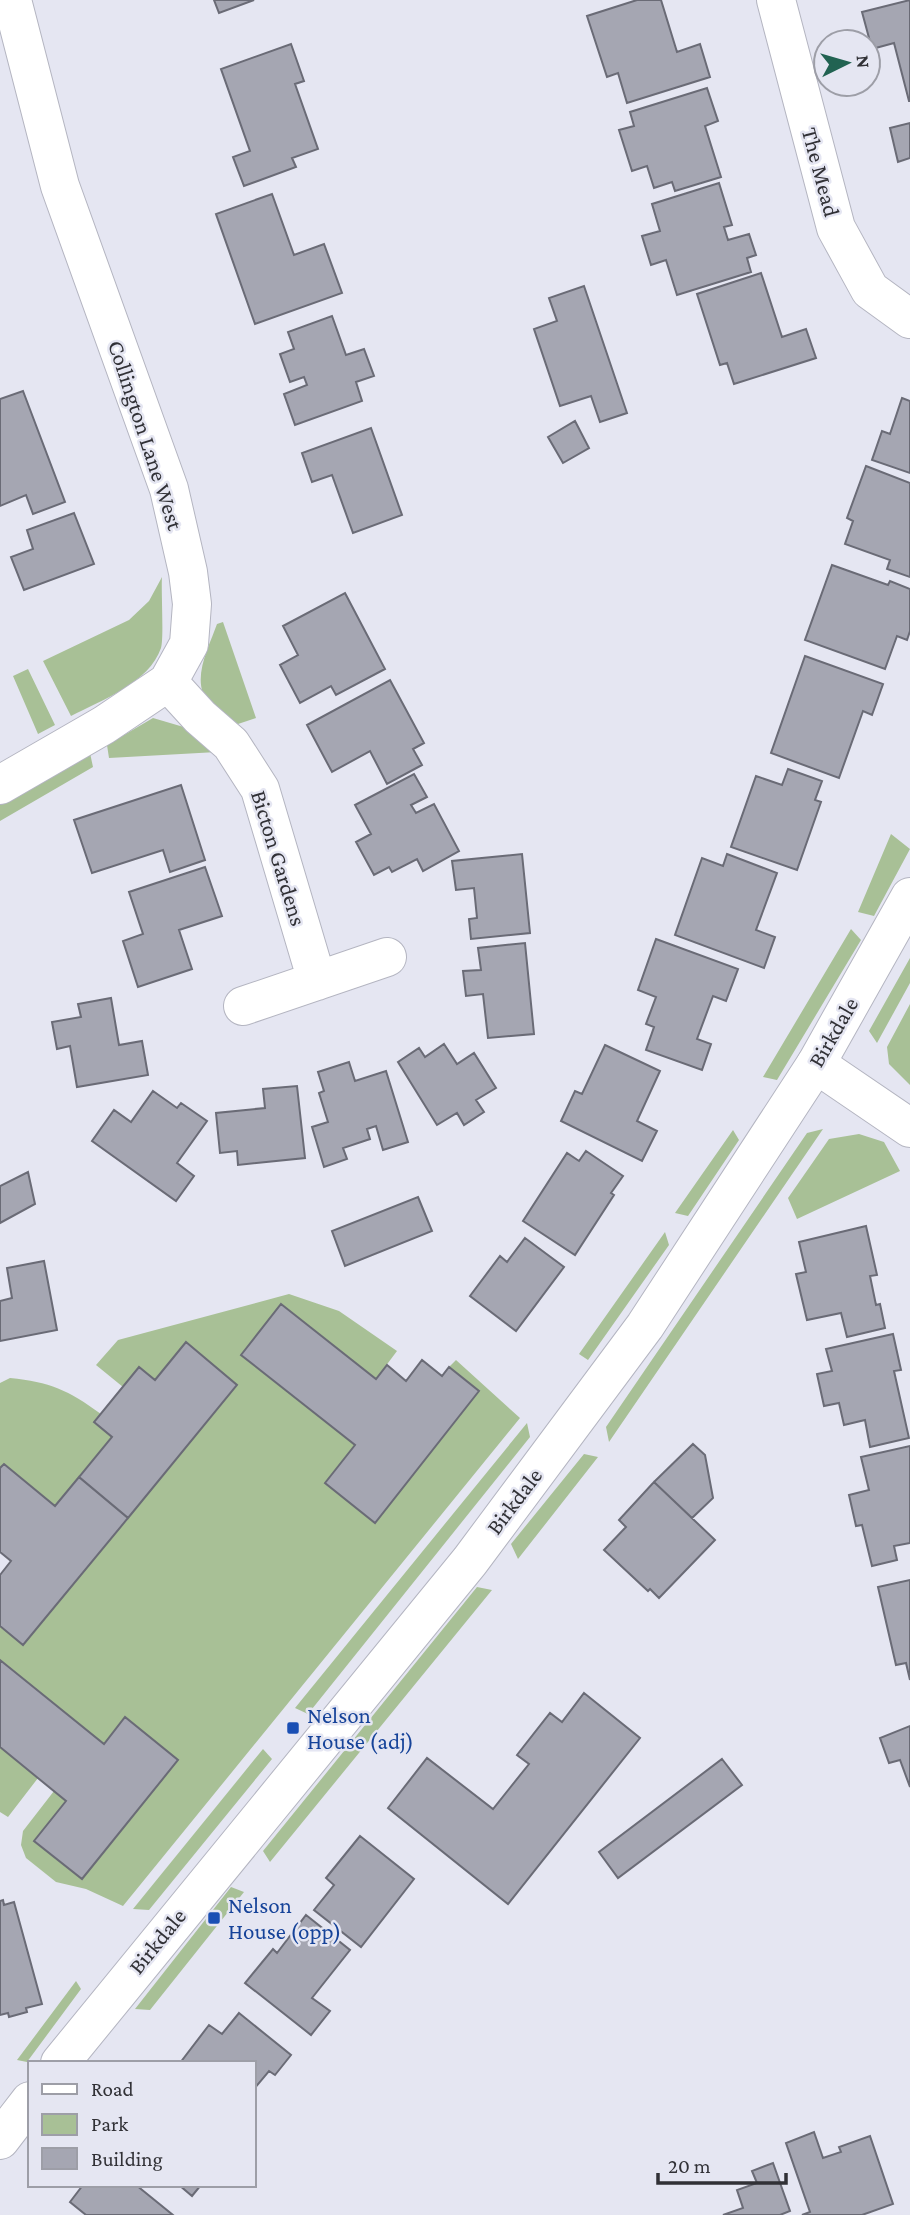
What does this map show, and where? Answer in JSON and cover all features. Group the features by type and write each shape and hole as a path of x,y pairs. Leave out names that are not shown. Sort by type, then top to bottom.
{"street":[{"name":"Collington Lane West","path":"0,785 103,725 168,681 189,644 191,604 188,572 169,489 60,187 12,0"},
{"name":"The Mead","path":"776,0 836,228 870,290 910,319"},
{"name":"Bicton Gardens","path":"168,681 200,717 232,744 260,789 317,981"},
{"name":"Birkdale","path":"62,2061 478,1550 645,1326 816,1064 910,897"},
{"path":"243,1006 387,957"},
{"path":"816,1064 910,1128"},
{"path":"0,2140 28,2104"}],"green space":[{"path":"162,577 162,643 155,660 135,681 123,689 71,716 43,661 129,620 149,601"},
{"path":"223,622 256,718 238,724 210,704 201,686 206,654 217,624"},
{"path":"28,669 55,725 38,734 13,676"},
{"path":"153,718 187,728 217,752 109,758 107,745"},
{"path":"90,753 93,767 0,821 0,805"},
{"path":"891,834 910,849 874,916 858,912"},
{"path":"851,929 861,940 777,1080 763,1077"},
{"path":"910,958 910,983 877,1043 869,1031"},
{"path":"910,1004 910,1085 889,1064 887,1047"},
{"path":"823,1129 609,1442 606,1427 807,1133"},
{"path":"733,1130 739,1140 688,1216 675,1213"},
{"path":"859,1134 884,1142 900,1171 797,1219 788,1198 829,1139"},
{"path":"665,1232 669,1245 588,1360 579,1354"},
{"path":"289,1294 339,1311 397,1351 376,1379 241,1355 355,1445 325,1483 479,1391 449,1367 456,1360 520,1418 123,1906 86,1889 56,1882 26,1858 21,1845 23,1831 54,1791 66,1801 35,1841 82,1879 177,1760 125,1718 104,1744 0,1660 0,1626 128,1518 237,1385 186,1343 155,1380 139,1367 123,1387 96,1365 118,1340"},
{"path":"10,1378 58,1388 78,1399 101,1414 94,1423 112,1437 55,1506 4,1464 0,1468 0,1383"},
{"path":"527,1423 530,1437 308,1714 295,1708"},
{"path":"584,1454 598,1457 518,1559 511,1544"},
{"path":"477,1587 492,1590 270,1862 263,1851"},
{"path":"0,1747 38,1778 8,1817 0,1812"},
{"path":"263,1749 272,1759 149,1910 133,1909"},
{"path":"231,1887 244,1892 150,2010 135,2009"},
{"path":"76,1981 81,1989 27,2062 17,2060"}],"building":[{"path":"214,0 254,0 219,13"},
{"path":"637,0 661,0 677,52 700,44 710,77 627,103 618,73 607,77 587,16"},
{"path":"910,0 910,101 894,43 882,46 882,28 866,28 862,12"},
{"path":"291,44 304,81 295,84 318,149 292,158 296,167 244,186 233,157 250,151 221,69"},
{"path":"707,88 718,121 705,126 721,177 675,191 672,182 654,188 647,166 632,171 619,130 634,126 630,112"},
{"path":"910,123 910,158 898,162 890,128"},
{"path":"719,183 732,225 724,227 728,240 749,234 756,255 747,258 751,272 677,295 666,260 651,265 642,236 660,231 652,204"},
{"path":"272,194 294,255 324,244 342,293 255,324 216,214"},
{"path":"761,273 782,337 806,329 816,358 734,384 727,363 720,365 697,294"},
{"path":"584,286 627,413 600,422 591,396 560,406 534,329 557,321 549,298"},
{"path":"332,316 346,355 364,349 374,376 356,382 362,401 295,425 284,394 307,385 304,377 290,382 280,354 294,349 288,332"},
{"path":"23,391 65,502 33,514 26,495 0,506 0,399"},
{"path":"902,398 910,401 910,473 872,460 882,431 890,434"},
{"path":"575,421 589,448 563,463 548,437"},
{"path":"371,428 402,515 353,533 332,475 312,482 302,453"},
{"path":"866,466 910,483 910,577 887,569 890,560 845,544 853,521 847,518"},
{"path":"74,513 94,564 24,590 11,557 33,549 27,530"},
{"path":"832,565 888,585 890,581 910,589 910,631 907,640 897,636 885,669 805,640"},
{"path":"345,593 385,669 336,695 331,686 300,703 280,665 298,655 283,626"},
{"path":"805,656 883,684 872,715 863,711 839,778 771,753"},
{"path":"390,680 424,743 413,749 422,765 387,784 370,751 332,772 307,725"},
{"path":"788,769 822,781 815,800 821,802 797,870 731,847 756,776 782,785"},
{"path":"414,774 427,797 411,805 416,813 434,804 459,851 423,871 417,859 392,872 389,867 374,875 356,842 371,834 355,805"},
{"path":"181,785 205,860 170,872 163,850 92,873 74,820"},
{"path":"522,854 530,933 471,939 469,919 477,918 474,888 456,890 452,861"},
{"path":"727,854 777,873 756,930 775,937 764,968 675,935 702,858 723,866"},
{"path":"205,867 222,916 179,930 192,969 138,987 123,941 143,934 129,892"},
{"path":"656,939 738,969 726,1001 713,996 697,1039 711,1044 702,1070 646,1050 654,1027 646,1024 656,997 638,990"},
{"path":"525,943 534,1034 488,1038 483,994 466,996 463,971 481,970 478,948"},
{"path":"111,998 119,1045 142,1041 148,1075 77,1087 70,1046 57,1049 52,1022 81,1017 78,1004"},
{"path":"444,1044 457,1064 474,1053 496,1088 476,1100 484,1112 464,1125 457,1113 437,1125 398,1062 419,1048 425,1057"},
{"path":"605,1045 660,1071 637,1121 657,1131 642,1161 561,1121 575,1091 582,1094"},
{"path":"349,1062 355,1081 386,1071 408,1142 383,1150 376,1126 367,1129 370,1139 343,1148 347,1159 324,1167 312,1127 328,1122 319,1093 324,1091 318,1072"},
{"path":"297,1086 305,1158 238,1165 237,1151 220,1153 216,1113 265,1108 263,1089"},
{"path":"153,1091 177,1108 181,1103 207,1121 177,1163 194,1176 176,1201 92,1141 114,1110 131,1122"},
{"path":"586,1151 623,1176 611,1193 614,1195 575,1255 523,1221 567,1153 579,1161"},
{"path":"28,1172 35,1204 0,1223 0,1186"},
{"path":"418,1197 432,1231 345,1266 332,1231"},
{"path":"866,1226 877,1275 870,1276 876,1305 880,1304 885,1328 847,1337 841,1313 807,1320 796,1274 806,1272 799,1242"},
{"path":"525,1238 564,1267 516,1331 470,1296 500,1256 507,1262"},
{"path":"44,1261 57,1330 0,1341 0,1301 12,1298 7,1268"},
{"path":"281,1304 376,1379 387,1365 406,1381 422,1360 442,1376 449,1367 479,1391 375,1523 325,1483 355,1445 241,1355"},
{"path":"893,1334 901,1370 894,1371 909,1438 870,1447 865,1420 844,1425 839,1403 824,1406 817,1374 832,1371 826,1349"},
{"path":"186,1342 237,1385 128,1518 79,1477 112,1437 94,1422 139,1367 155,1380"},
{"path":"693,1444 705,1455 713,1498 692,1518 654,1482"},
{"path":"910,1446 910,1543 894,1546 897,1560 872,1566 862,1525 856,1526 849,1495 869,1490 861,1457"},
{"path":"4,1464 55,1506 79,1477 128,1518 23,1645 0,1626 0,1575 11,1561 0,1552 0,1468"},
{"path":"654,1482 715,1540 659,1598 604,1550 626,1527 619,1520"},
{"path":"910,1580 910,1680 906,1663 896,1665 878,1587"},
{"path":"0,1660 104,1744 125,1717 178,1760 82,1879 34,1841 66,1801 0,1747"},
{"path":"584,1693 640,1738 508,1904 388,1808 427,1758 493,1809 529,1764 517,1755 550,1713 562,1722"},
{"path":"910,1726 910,1787 900,1760 889,1763 880,1738"},
{"path":"722,1759 742,1785 618,1878 599,1852"},
{"path":"360,1836 414,1879 361,1947 314,1910 334,1885 326,1878"},
{"path":"3,1900 4,1905 14,1902 42,2004 26,2008 27,2012 9,2017 8,2013 0,2015 0,1901"},
{"path":"306,1915 350,1950 312,1998 330,2011 311,2035 245,1983 273,1949 277,1953"},
{"path":"239,2013 291,2055 275,2075 269,2071 256,2087 256,2061 182,2061 209,2025 222,2034"},
{"path":"814,2132 823,2158 841,2152 839,2147 870,2136 893,2204 862,2215 802,2215 810,2212 786,2143"},
{"path":"773,2163 790,2211 780,2215 723,2215 743,2208 737,2190 757,2183 752,2171"},
{"path":"81,2187 138,2187 173,2215 86,2215 70,2202"},
{"path":"181,2187 199,2187 192,2196"}],"place":[{"name":"Nelson House (adj)","path":"293,1728"},
{"name":"Nelson House (opp)","path":"214,1918"}]}
